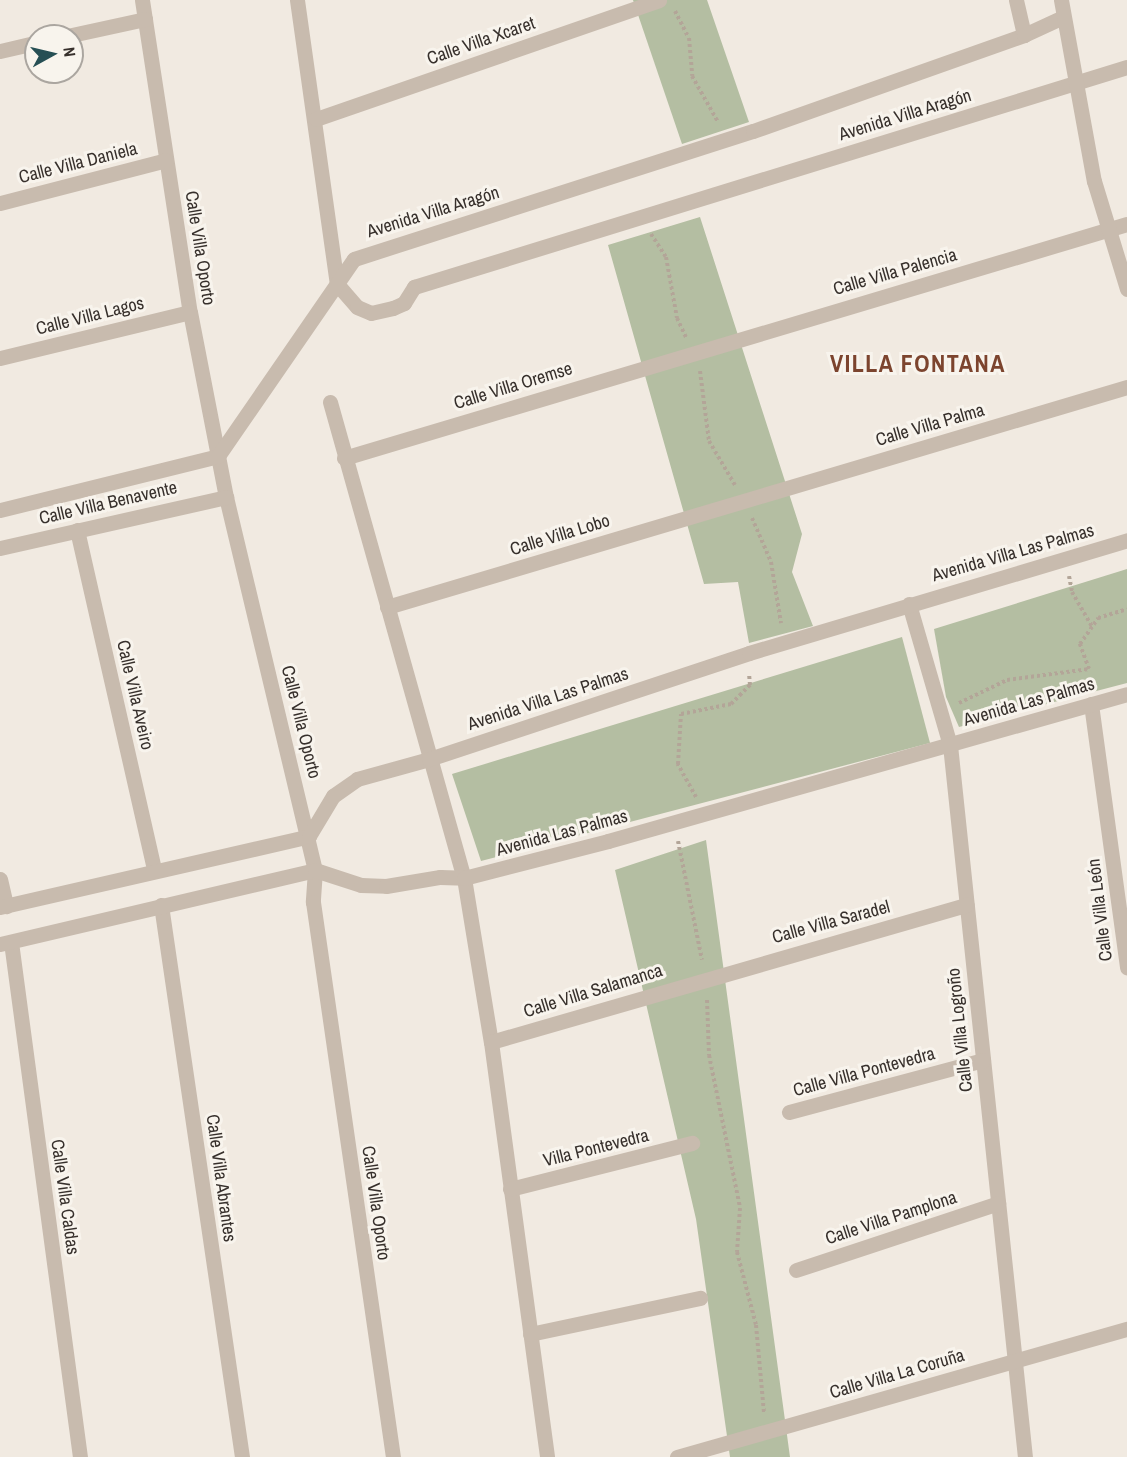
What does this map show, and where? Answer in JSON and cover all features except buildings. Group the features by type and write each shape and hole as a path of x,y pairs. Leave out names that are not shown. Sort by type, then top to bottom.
{"street":[{"name":"Calle Villa Oporto","path":"142,0 190,312 225,497 309,836 315,870 313,902 393,1457"},
{"path":"218,456 338,284 316,119 297,0"},
{"name":"Calle Villa Xcaret","path":"316,119 659,0"},
{"path":"1016,0 1024,35"},
{"path":"1061,0 1094,181 1127,289"},
{"name":"Avenida Villa Aragón","path":"1063,17 1024,35 724,140 370,252 354,259 338,284 357,307 371,313 404,303 414,287 641,219 1077,81 1127,68"},
{"path":"84,32 145,19"},
{"path":"0,51 24,46"},
{"name":"Calle Villa Daniela","path":"0,203 166,160"},
{"name":"Calle Villa Palencia","path":"693,351 1127,224"},
{"name":"Calle Villa Lagos","path":"0,358 190,312"},
{"name":"Calle Villa Oremse","path":"344,458 693,351"},
{"name":"Calle Villa Palma","path":"743,500 1127,387"},
{"path":"330,402 464,878 491,1042 547,1457"},
{"name":"Calle Villa Benavente","path":"0,510 218,456"},
{"name":"Calle Villa Benavente","path":"0,548 225,497"},
{"name":"Calle Villa Lobo","path":"387,607 743,500"},
{"name":"Calle Villa Aveiro","path":"77,530 154,870"},
{"name":"Avenida Villa Las Palmas","path":"309,836 333,796 357,779 429,759 786,641 1127,540"},
{"name":"Calle Villa Logroño","path":"909,604 950,745 1025,1457"},
{"name":"Avenida Las Palmas","path":"315,870 361,885 386,886 441,877 464,878 705,814 1127,694"},
{"name":"Calle Villa León","path":"1091,704 1120,854 1127,968"},
{"path":"0,879 3,907 154,870 309,836"},
{"path":"5,943 315,870"},
{"name":"Calle Villa Abrantes","path":"161,905 242,1457"},
{"name":"Calle Villa Saradel","path":"706,977 967,905"},
{"name":"Calle Villa Caldas","path":"5,943 80,1457"},
{"name":"Calle Villa Salamanca","path":"491,1042 706,977"},
{"name":"Calle Villa Pontevedra","path":"789,1112 983,1060"},
{"name":"Villa Pontevedra","path":"510,1190 692,1143"},
{"name":"Calle Villa Pamplona","path":"796,1270 998,1203"},
{"path":"530,1334 700,1298"},
{"name":"Calle Villa La Coruña","path":"677,1457 1127,1329"}],"path":[{"path":"669,0 689,38 693,76 724,140"},
{"path":"641,219 666,257 677,318 693,351 702,377 709,441 743,500 771,562 786,641"},
{"path":"1066,558 1072,592 1092,627"},
{"path":"941,716 950,708 1007,680 1089,669 1080,644 1098,618 1127,609"},
{"path":"705,814 678,764 681,714 731,704 750,685 749,653"},
{"path":"672,823 685,864 706,977 710,1055 740,1208 737,1252 756,1324 766,1432"}],"green space":[{"path":"633,0 707,0 749,122 682,144"},
{"path":"700,217 802,534 792,572 813,626 749,643 738,582 704,584 608,245"},
{"path":"1127,569 1127,683 959,727 946,697 934,629"},
{"path":"902,637 930,743 481,861 452,774"},
{"path":"706,840 790,1457 730,1457 696,1219 615,870"}],"district":[{"name":"VILLA FONTANA","path":"918,364"}]}
